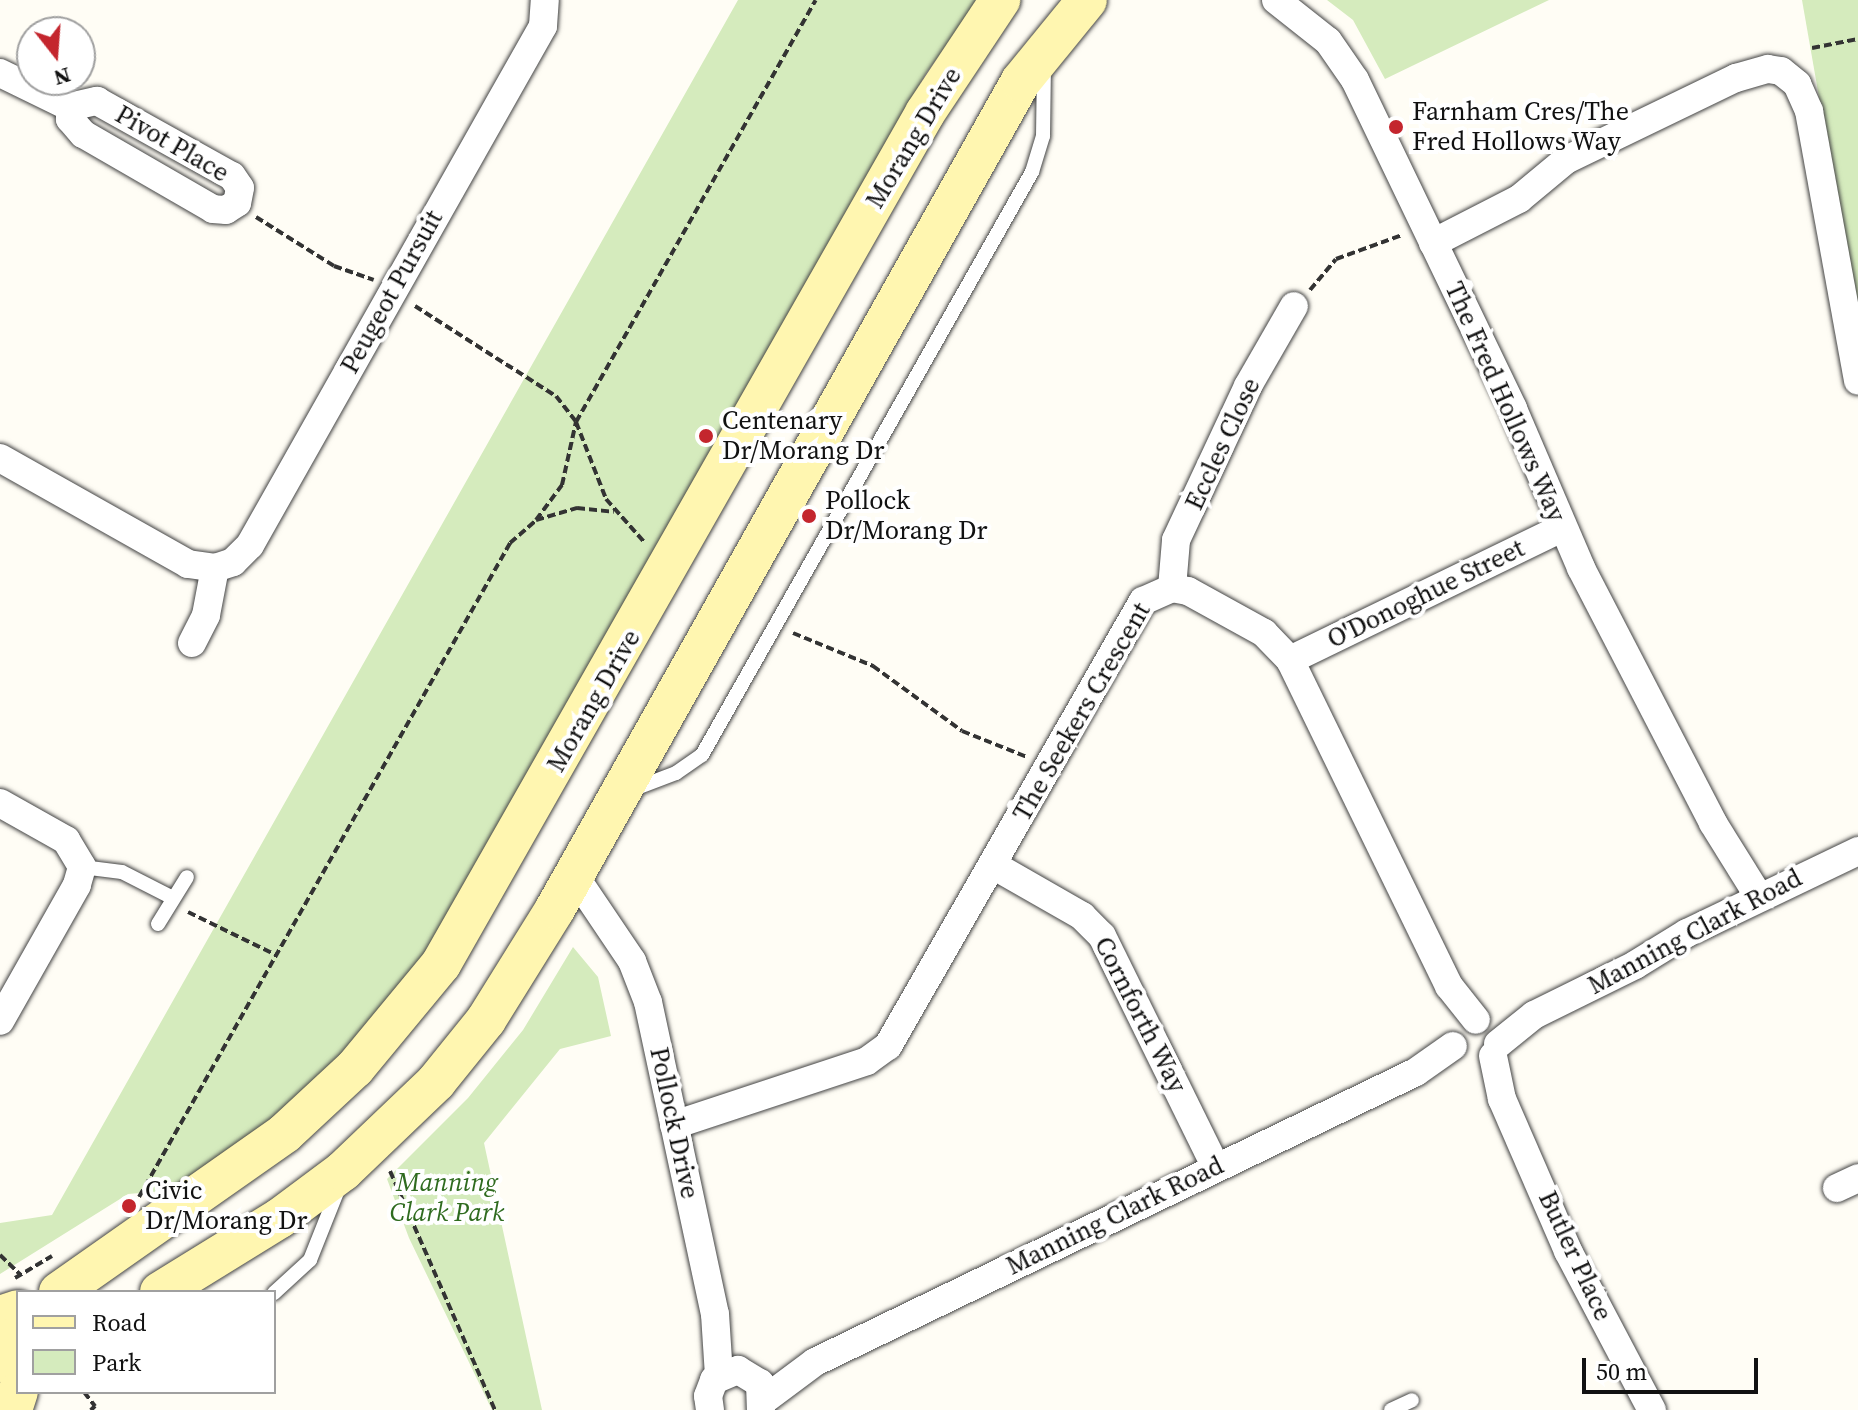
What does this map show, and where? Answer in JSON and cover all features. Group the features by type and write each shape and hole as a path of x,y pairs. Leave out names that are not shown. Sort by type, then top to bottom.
{"main road":[{"name":"Morang Drive","path":"62,1290 285,1133 355,1068 405,1011 466,927 925,113 1000,0"},
{"path":"163,1290 280,1218 343,1171 436,1082 486,1020 620,794 1021,81 1087,0"},
{"path":"0,1316 16,1298"},
{"path":"0,1339 16,1369"}],"street":[{"name":"Peugeot Pursuit","path":"215,568 233,562 250,545 543,26 545,0"},
{"name":"The Fred Hollows Way","path":"1276,0 1315,27 1342,57 1513,409 1562,528 1751,901"},
{"path":"1428,233 1519,199 1566,160 1736,78 1768,69 1781,71 1797,84 1809,111 1858,381"},
{"name":"Pivot Place","path":"0,73 70,107 97,101 222,170 237,181 237,203 226,210 213,209 83,134 70,119 70,107"},
{"name":"Eccles Close","path":"1172,588 1176,540 1248,386 1294,306"},
{"path":"0,458 188,564 215,568 206,615 192,643"},
{"name":"O'Donoghue Street","path":"1290,660 1562,528"},
{"name":"The Seekers Crescent","path":"674,1125 733,1109 878,1055 901,1027 1143,601 1172,588 1188,591 1264,633 1290,660 1476,1043"},
{"path":"0,803 66,840 82,867 77,885 0,1021"},
{"name":"Manning Clark Road","path":"731,1394 815,1362 1534,1015 1751,901 1858,851"},
{"name":"Cornforth Way","path":"993,865 1093,924 1216,1168"},
{"path":"564,892 616,938"},
{"name":"Pollock Drive","path":"564,892 616,938 648,1002 731,1394"},
{"name":"Butler Place","path":"1476,1043 1568,1251 1652,1410"}],"lane":[{"path":"620,794 676,773 702,755 1032,172 1043,136 1045,49"},
{"path":"82,867 122,872 171,897"},
{"path":"158,924 171,897 187,877"},
{"path":"276,1291 318,1246 343,1171"},
{"path":"1391,1410 1412,1400"}],"path":[{"path":"137,1199 510,543 536,520 567,472 576,422 816,0"},
{"path":"1812,48 1858,39"},
{"path":"237,203 334,266 393,290 546,387 576,422 614,512 672,563"},
{"path":"1294,306 1336,259 1428,233"},
{"path":"536,520 577,508 614,512"},
{"path":"777,623 803,639 873,666 962,731 1029,758"},
{"path":"171,897 179,908 276,955"},
{"path":"390,1171 495,1410"},
{"path":"23,1290 60,1250"},
{"path":"0,1255 18,1290"},
{"path":"86,1394 95,1406 91,1410"}],"green space":[{"path":"738,0 981,0 926,73 463,896 409,975 337,1059 254,1134 176,1190 128,1194 0,1274 0,1223 52,1215"},
{"path":"1327,0 1549,0 1385,79 1353,20"},
{"path":"1802,0 1858,0 1858,320"},
{"name":"Manning Clark Park","path":"573,947 598,977 611,1036 560,1049 484,1143 542,1410 492,1410 409,1238 387,1179 468,1098 523,1030"}],"place":[{"name":"Farnham Cres/The Fred Hollows Way","path":"1396,127"},
{"name":"Centenary Dr/Morang Dr","path":"706,436"},
{"name":"Pollock Dr/Morang Dr","path":"809,516"},
{"name":"Civic Dr/Morang Dr","path":"129,1206"}]}
